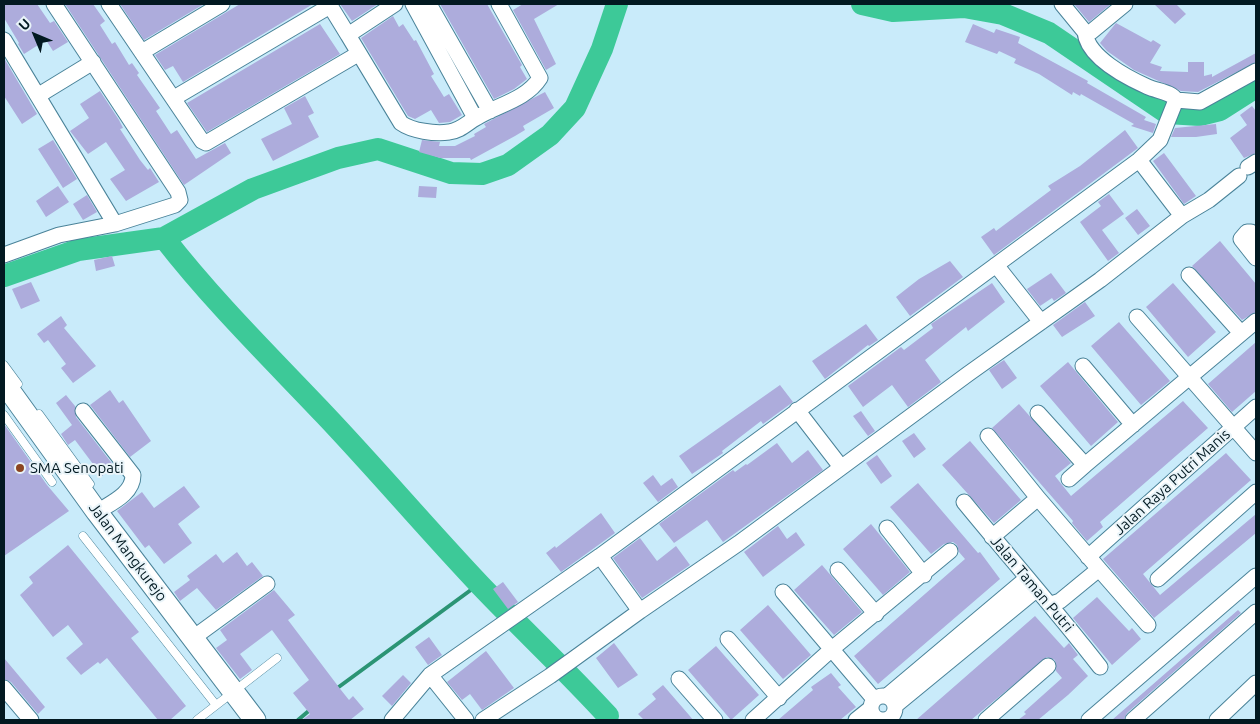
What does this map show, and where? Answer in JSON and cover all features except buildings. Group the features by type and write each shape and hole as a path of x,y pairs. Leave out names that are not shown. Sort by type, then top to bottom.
{"street":[{"path":"4,255 59,235 115,224 175,205 180,200 180,196 54,4"},
{"path":"109,4 202,141 206,142 358,54"},
{"path":"142,52 222,4"},
{"path":"348,35 396,4"},
{"path":"413,4 475,118"},
{"path":"429,4 490,111"},
{"path":"392,720 430,675 600,556 1157,145 1176,102 1173,96 1149,88 1114,68 1089,44 1085,32 1062,4"},
{"path":"1085,32 1092,32 1125,4"},
{"path":"174,98 330,5 358,54 403,124 438,133 450,132 475,118 504,106 537,84 540,78 503,5"},
{"path":"4,40 39,95 115,224"},
{"path":"39,95 92,62"},
{"path":"1176,102 1200,102 1256,70"},
{"path":"1139,160 1182,216"},
{"path":"483,720 550,676 739,543 1100,280 1182,216 1209,200 1248,168"},
{"path":"1256,237 1251,232 1247,232 1241,239 1256,258"},
{"path":"996,265 1041,322"},
{"path":"1189,275 1242,333"},
{"path":"1136,317 1234,426 1256,454"},
{"path":"1069,479 1256,321"},
{"path":"1083,366 1133,425"},
{"name":"Jalan Mangkurejo","path":"10,390 47,433 83,493 255,720"},
{"name":"Jalan Raya Putri Manis","path":"1088,557 1256,407"},
{"path":"797,410 841,467"},
{"path":"83,411 133,476 131,486 126,492 97,512"},
{"path":"1038,413 1084,465"},
{"path":"988,436 1038,498 1148,625"},
{"path":"1158,579 1256,492"},
{"path":"992,537 1038,498"},
{"name":"Jalan Taman Putri","path":"964,502 1031,584 1051,604 1100,667"},
{"path":"887,528 924,574"},
{"path":"753,720 833,648 950,551"},
{"path":"600,556 640,611"},
{"path":"1051,604 1060,601 1099,569"},
{"path":"838,570 876,614"},
{"path":"1089,720 1256,576"},
{"path":"194,638 266,584"},
{"path":"856,720 883,711 1031,584"},
{"path":"782,592 833,648 883,711"},
{"path":"1135,720 1256,612"},
{"path":"728,639 779,698"},
{"path":"986,720 1048,666"},
{"path":"430,675 466,720"},
{"path":"679,679 715,720"},
{"path":"1217,720 1256,683"},
{"path":"4,688 31,720"}],"lane":[{"path":"10,390 52,482"},
{"path":"35,408 47,433"},
{"path":"82,536 216,706"},
{"path":"197,720 277,658"}],"waterway":[{"path":"4,276 78,250 164,238 253,189 338,158 378,149 451,173 482,174 508,165 550,135 575,108 602,49 617,4"},
{"path":"862,4 893,11 964,7 1003,14 1049,33 1167,113 1200,115 1220,110 1256,87"},
{"path":"164,238 222,306 345,436 461,565 608,716"},
{"path":"336,689 479,584"},
{"path":"298,720 311,709"}],"place":[{"name":"SMA Senopati","path":"20,468"}]}
